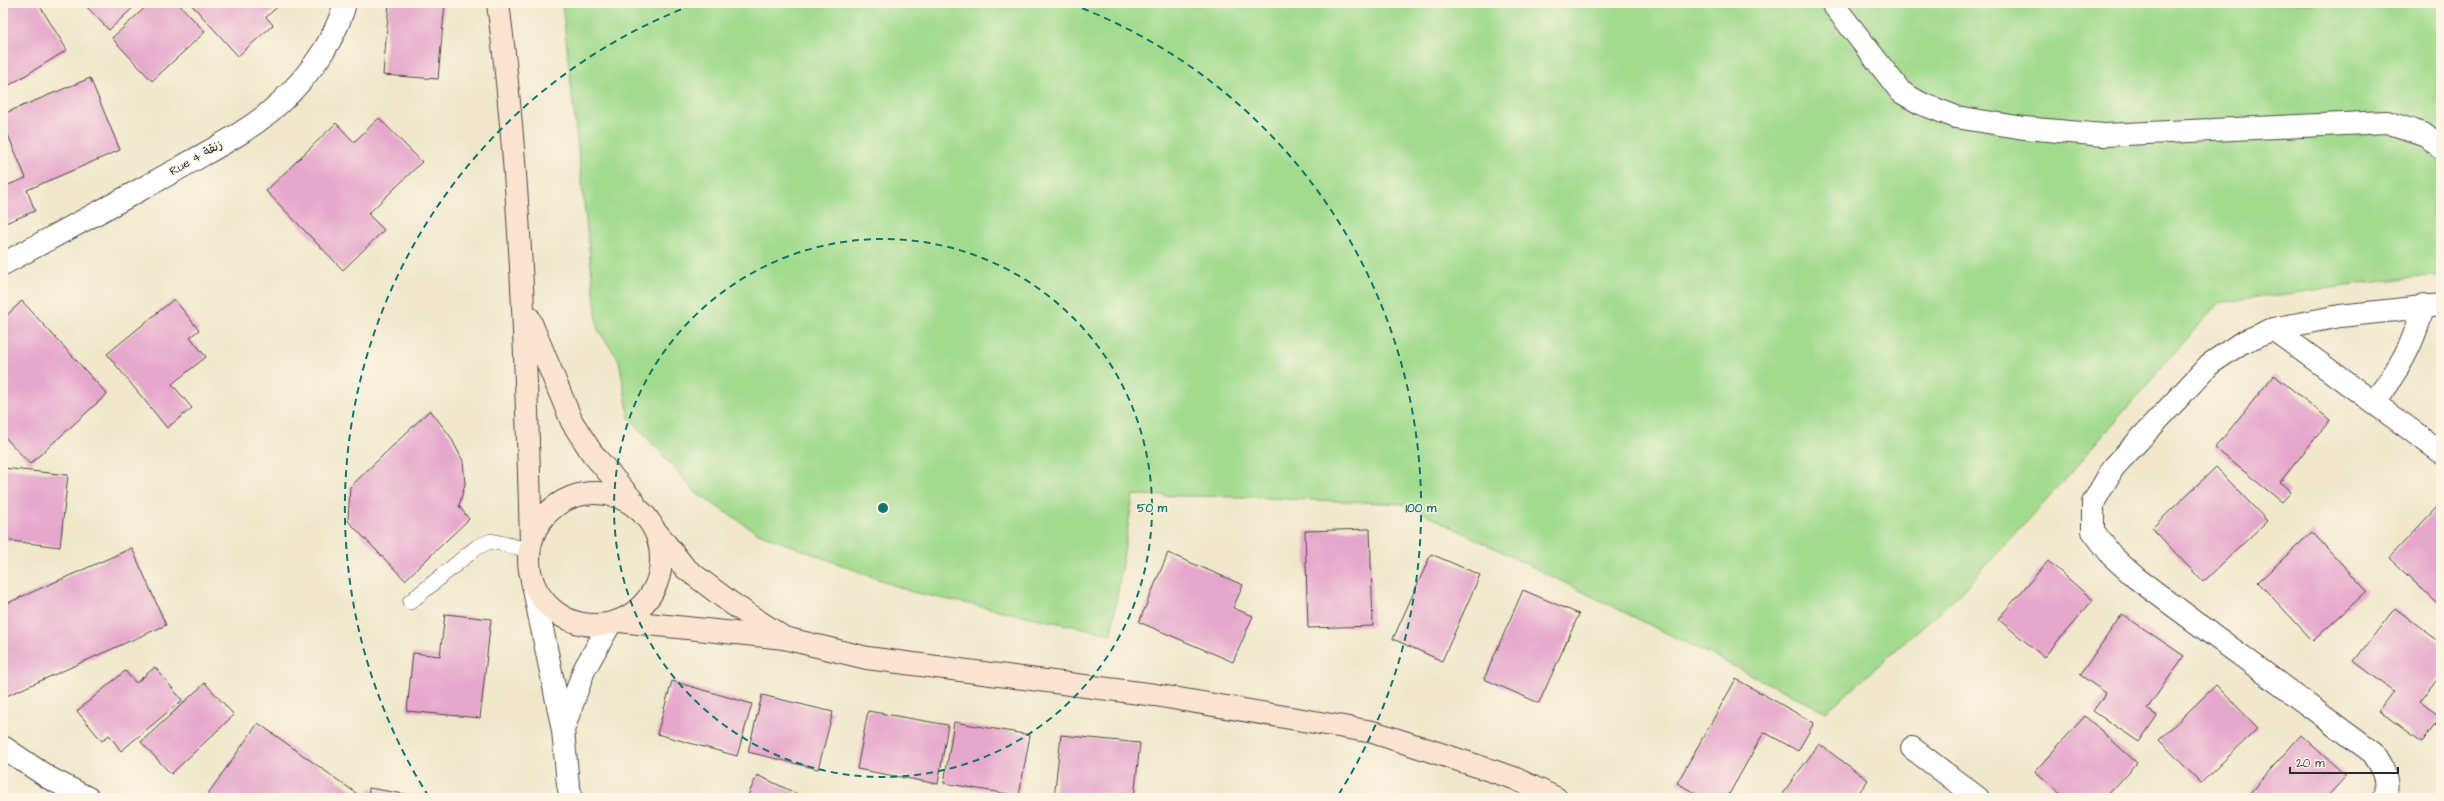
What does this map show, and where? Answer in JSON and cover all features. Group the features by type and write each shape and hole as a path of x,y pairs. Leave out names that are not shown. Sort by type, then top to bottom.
{"main road":[{"path":"498,3 507,81 524,306 532,580 541,598 554,612 571,621 590,626 614,623 784,638 867,658 1155,695 1373,732 1514,778 1556,798"},
{"path":"524,306 572,422 592,453 643,513 685,568 730,603 784,638"},
{"path":"530,546 539,524 552,509 576,496 589,493 609,494 627,501 643,513"},
{"path":"614,623 638,610 652,593 661,574 662,552 656,531"}],"street":[{"name":"Rue 4 زنقة","path":"3,264 205,154 265,116 297,86 323,50 342,15 345,3"},
{"path":"1832,3 1901,92 1920,103 1956,117 2024,128 2104,135 2387,122 2426,135 2441,148"},
{"path":"2385,798 2388,787 2385,771 2374,753 2136,578 2112,556 2093,531 2093,503 2113,468 2210,364 2241,343 2273,329 2340,316 2432,305"},
{"path":"2374,402 2393,378 2432,305"},
{"path":"2273,329 2441,452"},
{"path":"532,580 563,730 568,786 572,798"},
{"path":"563,730 584,670 614,623"},
{"path":"3,747 49,778 88,798"},
{"path":"1912,748 1978,798"}],"lane":[{"path":"410,602 485,542 491,541 530,546"}],"green space":[{"path":"562,3 2441,3 2441,277 2421,276 2218,303 2046,501 1960,593 1826,712 1405,504 1244,497 1133,495 1111,634 912,592 758,533 696,493 629,417 619,360 598,330"}],"building":[{"path":"3,3 38,3 67,50 3,89"},
{"path":"83,3 138,3 109,30"},
{"path":"150,3 178,3 205,32 152,81 112,38"},
{"path":"190,3 282,3 266,17 273,25 238,56"},
{"path":"389,3 445,3 438,79 383,75"},
{"path":"90,78 120,150 27,190 35,211 3,224 3,187 26,178 3,123 3,114"},
{"path":"379,118 422,162 368,214 384,230 343,270 266,191 336,123 354,142"},
{"path":"174,299 199,330 190,337 206,357 172,384 192,408 167,428 107,354"},
{"path":"22,301 107,394 30,464 3,435 3,319"},
{"path":"2274,375 2330,420 2280,482 2291,492 2282,502 2215,448"},
{"path":"430,410 450,436 463,461 465,484 459,506 469,519 405,580 348,521 350,487"},
{"path":"2216,467 2267,521 2203,582 2152,528"},
{"path":"3,468 68,475 60,547 3,540"},
{"path":"2437,507 2441,512 2441,599 2437,603 2389,558"},
{"path":"1370,529 1373,626 1308,628 1305,531"},
{"path":"2312,532 2367,591 2313,641 2258,582"},
{"path":"132,548 166,625 4,697 3,605"},
{"path":"1168,553 1243,585 1233,608 1253,616 1233,662 1139,622"},
{"path":"1431,554 1480,575 1442,661 1393,639"},
{"path":"2048,561 2093,600 2044,657 1998,619"},
{"path":"1523,590 1579,614 1539,703 1484,679"},
{"path":"2395,608 2441,643 2441,675 2420,702 2441,717 2422,742 2379,710 2393,691 2354,661"},
{"path":"445,614 491,619 480,718 407,711 413,653 440,656"},
{"path":"2122,614 2184,656 2147,709 2157,716 2139,742 2093,711 2106,693 2080,675"},
{"path":"155,667 182,700 121,751 109,735 102,741 77,711 125,671 136,683"},
{"path":"1736,679 1814,723 1798,751 1764,732 1727,798 1704,798 1677,783"},
{"path":"672,681 752,704 737,756 657,734"},
{"path":"205,683 234,715 171,774 141,742"},
{"path":"2216,685 2258,728 2201,783 2159,740"},
{"path":"762,695 833,712 818,769 748,752"},
{"path":"868,711 948,725 938,784 857,769"},
{"path":"2085,716 2137,763 2105,798 2066,798 2035,771"},
{"path":"954,722 1030,735 1019,796 944,783"},
{"path":"258,723 363,798 205,798"},
{"path":"1061,735 1140,743 1134,798 1054,798"},
{"path":"2301,735 2346,776 2326,798 2251,798 2248,795"},
{"path":"1819,744 1868,780 1855,798 1779,798"},
{"path":"757,775 806,798 747,798"},
{"path":"369,788 422,797 422,798 368,798"},
{"path":"853,794 865,798 852,798"}]}
